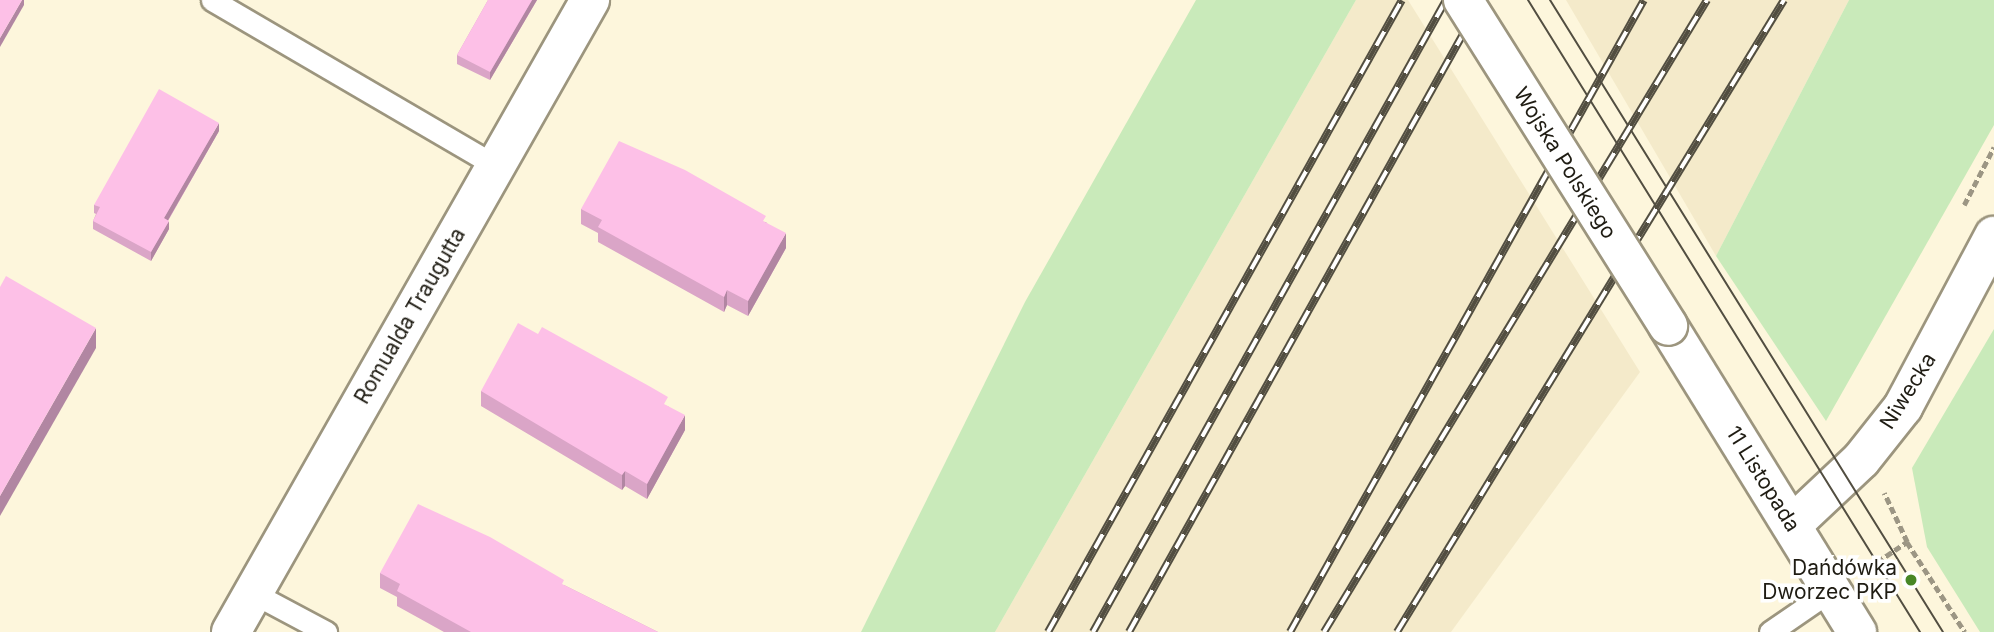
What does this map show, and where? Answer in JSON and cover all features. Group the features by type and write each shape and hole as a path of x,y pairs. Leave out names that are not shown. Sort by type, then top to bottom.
{"street":[{"name":"Romualda Traugutta","path":"231,632 590,0"},
{"name":"Wojska Polskiego","path":"1463,0 1668,327"},
{"name":"Niwecka","path":"1793,524 1861,460 1903,407 1994,236"},
{"name":"11 Listopada","path":"1668,327 1793,524 1857,632"}],"lane":[{"path":"212,0 496,166"},
{"path":"1770,632 1831,590"},
{"path":"253,593 326,632"}],"path":[{"path":"1907,542 1965,632"}],"shaded area":[{"path":"1356,0 1408,0 1640,372 1451,632 995,632"},
{"path":"1566,0 1849,0 1716,256"}],"green space":[{"path":"1196,0 1356,0 995,632 861,632 1025,302"},
{"path":"1849,0 1994,0 1994,125 1826,421 1716,256"},
{"path":"1994,329 1994,632 1980,632 1927,547 1912,468"}],"building":[{"path":"0,0 22,0 0,38"},
{"path":"488,0 532,0 490,72 457,55"},
{"path":"159,89 219,123 164,218 169,221 151,252 93,221 100,207 94,205"},
{"path":"619,141 685,170 766,216 763,221 786,233 748,301 727,290 724,297 598,227 602,220 581,209"},
{"path":"6,276 96,328 0,496 0,287"},
{"path":"518,323 538,334 542,327 668,397 664,404 685,415 647,484 625,471 622,475 481,391"},
{"path":"418,504 490,537 564,580 562,584 658,632 471,632 397,591 400,584 380,573"}],"tram line":[{"path":"1528,0 1920,632"},
{"path":"1550,0 1943,632"}],"railway":[{"path":"1048,632 1402,0"},
{"path":"1093,632 1446,0"},
{"path":"1129,632 1482,0"},
{"path":"1290,632 1644,0"},
{"path":"1324,632 1707,0"},
{"path":"1397,632 1784,0"}],"place":[{"name":"Dańdówka Dworzec PKP","path":"1911,580"}]}
